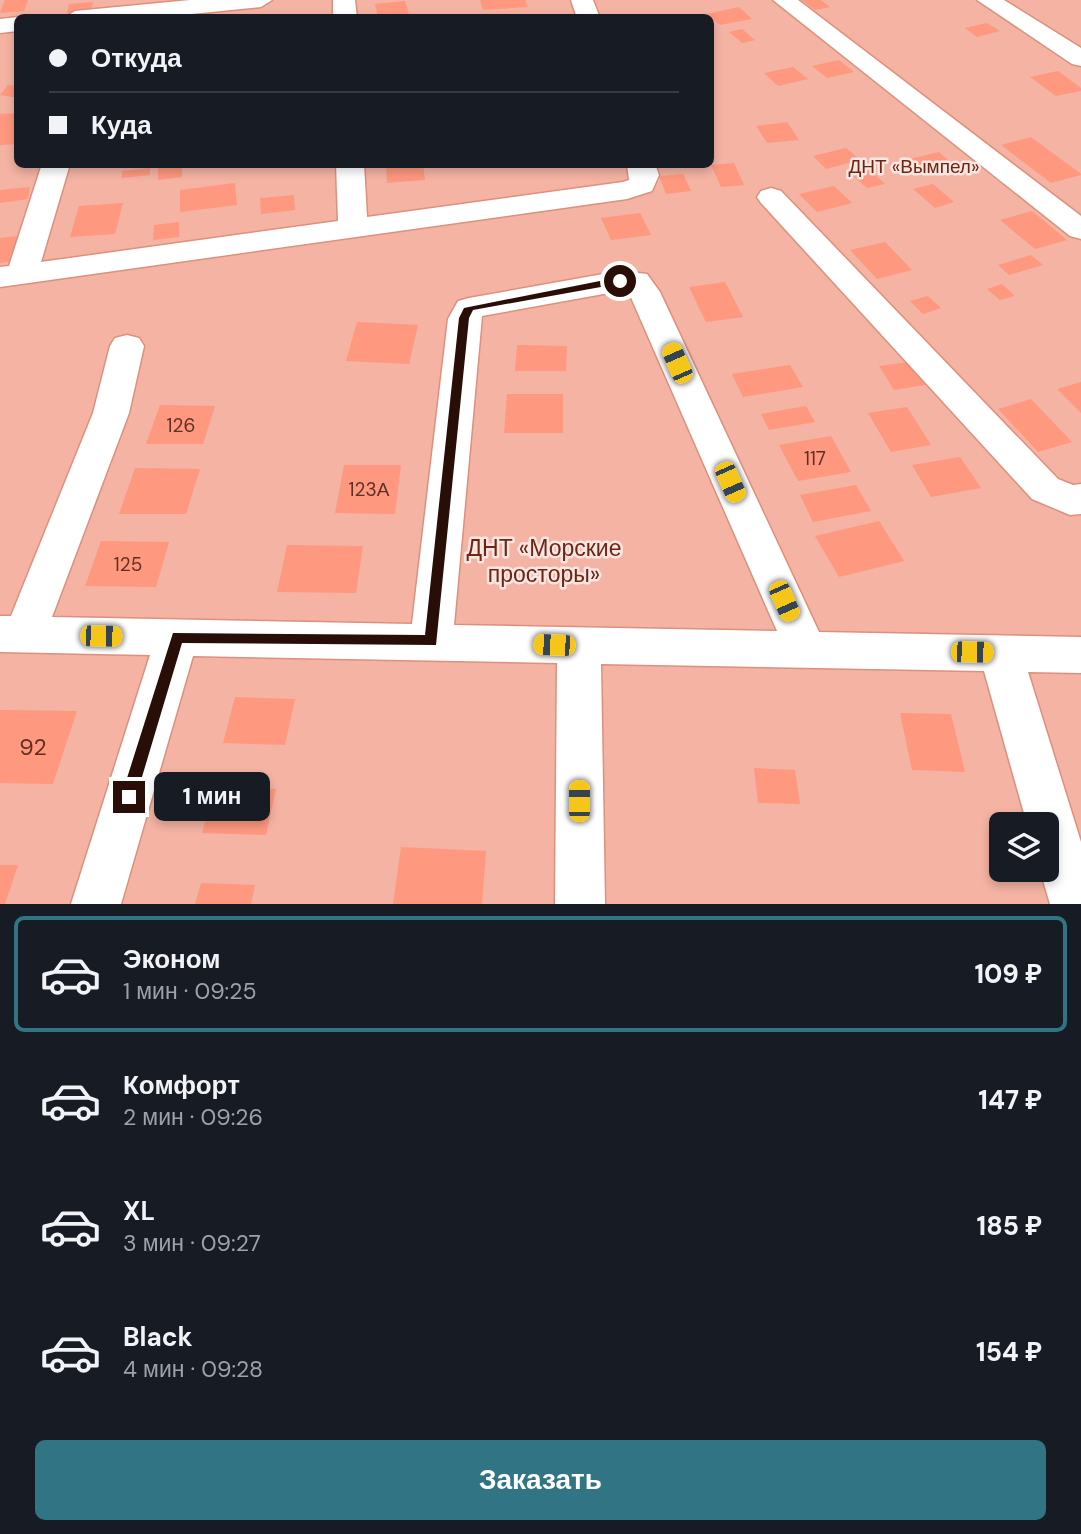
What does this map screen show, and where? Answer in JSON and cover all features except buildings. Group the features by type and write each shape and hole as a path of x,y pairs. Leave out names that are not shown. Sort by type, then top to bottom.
{"street":[{"path":"104,11 261,0"},
{"path":"784,0 1081,230"},
{"path":"988,0 1081,59"},
{"path":"54,168 11,276 627,190 642,185 645,175 643,168"},
{"path":"350,168 353,230"},
{"path":"771,197 1045,489 1070,500 1081,499"},
{"path":"431,641 464,318 469,308 620,281 636,281 644,292 806,649"},
{"path":"127,346 111,413 12,634 1081,655"},
{"path":"96,904 177,637"},
{"path":"579,646 580,904"},
{"path":"1000,653 1075,904"}],"green space":[{"name":"ДНТ «Морские просторы»","path":"0,0 1081,0 1081,904 0,904"}],"route":[{"path":"129,797 177,637 431,641 464,318 469,308 485,303 620,281"}],"park label":[{"name":"ДНТ «Вымпел»","path":"914,166"}]}
